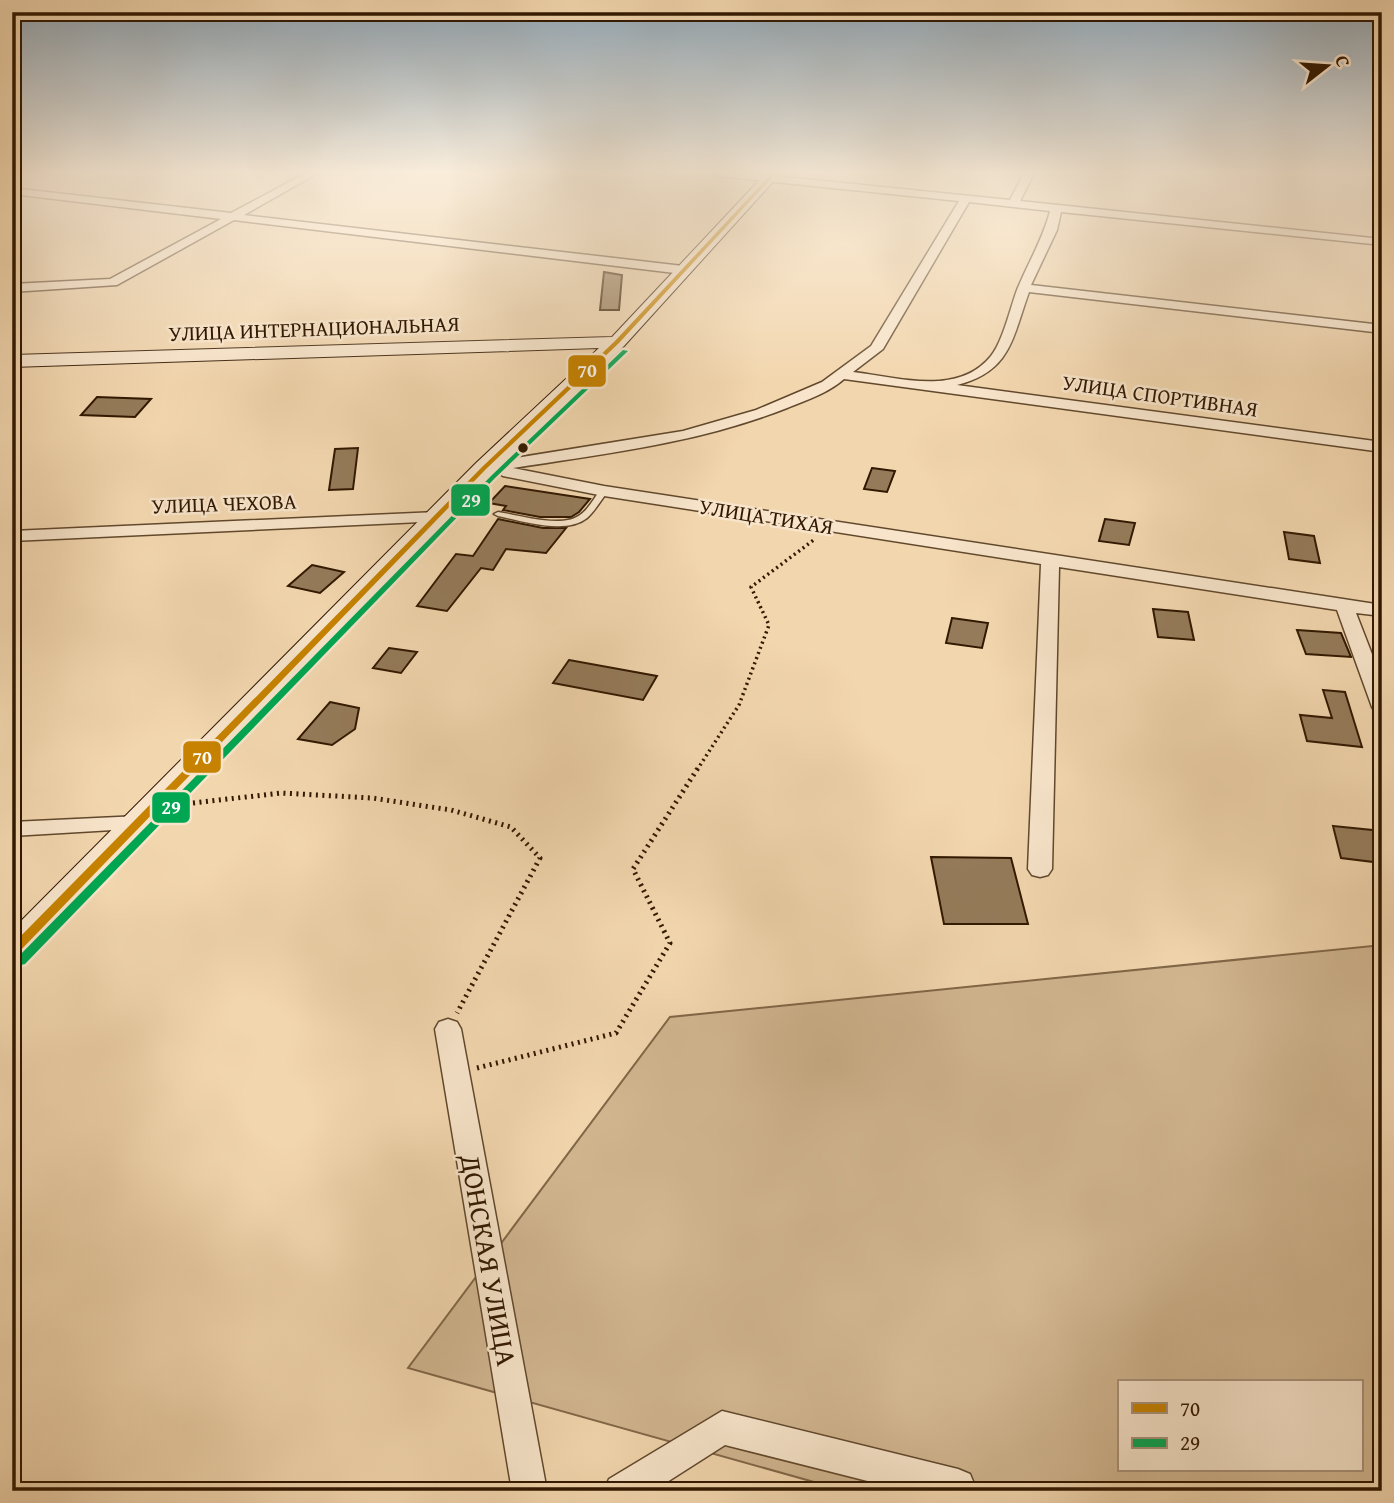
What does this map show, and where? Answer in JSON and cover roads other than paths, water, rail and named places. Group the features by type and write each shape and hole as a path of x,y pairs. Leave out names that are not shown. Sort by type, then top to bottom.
{"main road":[{"path":"12,952 484,468 617,342 708,243"},
{"name":"УЛИЦА ИНТЕРНАЦИОНАЛЬНАЯ","path":"12,361 617,342"}],"street":[{"path":"12,288 113,282 182,243"},
{"path":"458,243 683,270"},
{"path":"484,468 691,433 783,405 816,390 876,349 940,243"},
{"name":"УЛИЦА СПОРТИВНАЯ","path":"933,386 961,381 992,364 999,355 1024,288 1045,243"},
{"path":"1024,288 1382,329"},
{"name":"УЛИЦА СПОРТИВНАЯ","path":"841,374 1382,447"},
{"name":"УЛИЦА ТИХАЯ","path":"484,468 604,491 1382,611"},
{"name":"УЛИЦА ЧЕХОВА","path":"12,536 437,517"},
{"path":"1040,869 1050,560"},
{"path":"1344,605 1382,707"},
{"path":"12,830 147,815"},
{"name":"ДОНСКАЯ УЛИЦА","path":"448,1029 530,1491"},
{"path":"621,1491 722,1428 958,1486"}],"lane":[{"path":"498,514 556,524 573,522 582,518 604,491"}]}
